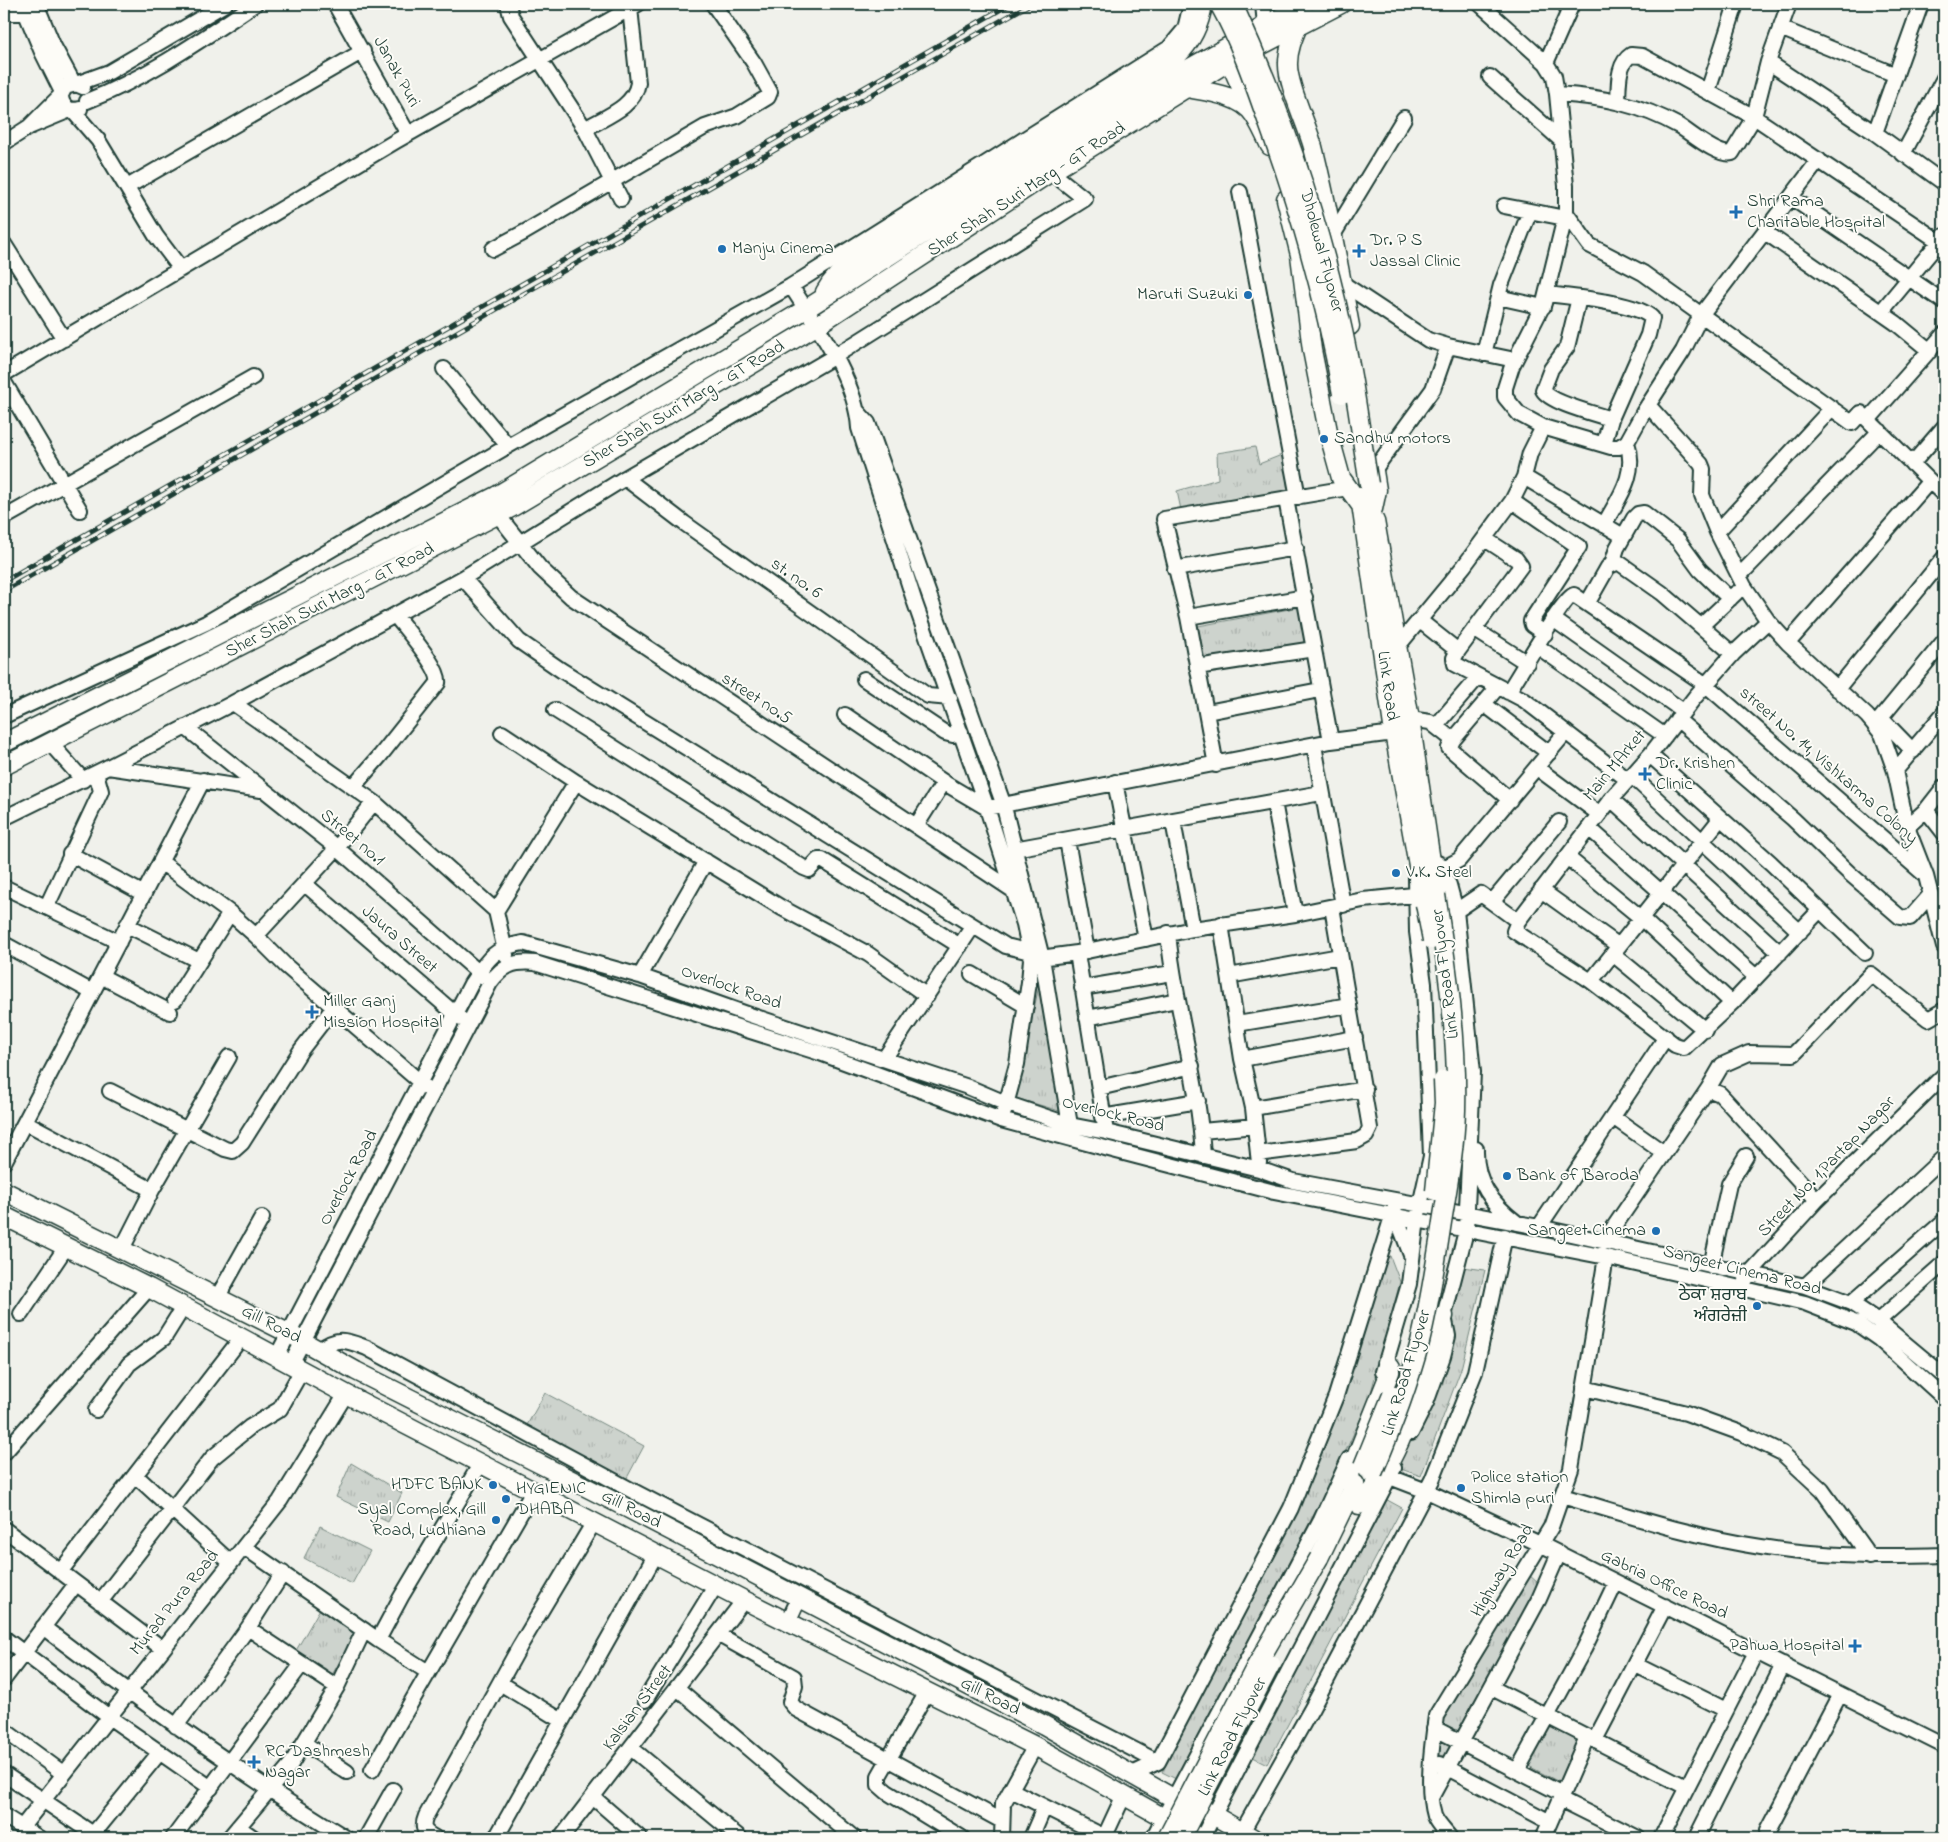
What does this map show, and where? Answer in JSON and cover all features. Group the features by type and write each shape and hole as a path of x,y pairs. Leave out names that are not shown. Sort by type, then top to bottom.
{"main road":[{"path":"822,299 830,284 849,262 1177,56 1194,35 1200,20 1203,4"},
{"name":"Dholewal Flyover","path":"1219,4 1249,70 1294,196 1337,362 1367,508"},
{"name":"Dholewal Flyover","path":"1233,4 1277,108 1322,245 1349,359 1362,481"},
{"name":"Sher Shah Suri Marg - GT Road","path":"4,742 496,496 806,309 1138,97 1227,55 1268,32 1304,4"},
{"name":"Sher Shah Suri Marg - GT Road","path":"1268,32 1298,26 1341,4"},
{"path":"1289,79 1288,63 1291,44 1298,26"},
{"path":"1227,55 1253,113 1271,147 1285,192 1300,255 1312,350 1328,431 1341,478 1362,481 1342,283 1333,235 1313,145 1289,79 1268,32"},
{"name":"Sher Shah Suri Marg - GT Road","path":"4,766 498,514 816,326 1051,172 1186,88 1227,55"},
{"path":"1186,88 1217,94 1242,103 1253,113"},
{"name":"Link Road","path":"1367,508 1398,646 1410,719 1425,862"},
{"name":"Link Road","path":"1367,508 1394,733 1425,862"},
{"name":"Link Road Flyover","path":"1180,1838 1274,1659 1394,1422 1420,1342 1432,1287 1453,1158 1456,1109 1454,1040 1448,968 1425,898 1425,862"},
{"name":"Gill Road","path":"4,1192 295,1337 1044,1725 1173,1798 1200,1808 1212,1817 1247,1835"},
{"name":"Gill Road","path":"4,1216 184,1306 346,1394 716,1586 1035,1746 1201,1838"},
{"path":"1388,1367 1350,1472 1355,1500 1374,1490 1384,1473 1406,1424 1444,1316"},
{"name":"Link Road Flyover","path":"1167,1838 1231,1712 1355,1500"}],"street":[{"path":"36,4 53,45 75,84 84,88 78,106 156,236 181,269"},
{"path":"29,127 69,85 109,72 225,4"},
{"path":"4,144 29,127 114,90 170,61 255,4"},
{"name":"Janak Puri","path":"335,4 408,134"},
{"path":"508,4 511,16 585,129 621,199"},
{"path":"493,249 705,128 738,116 770,95 754,63 713,4"},
{"path":"4,716 206,624 508,446 791,286 1169,48 1185,30 1191,4"},
{"path":"1263,4 1268,32"},
{"path":"1480,4 1546,63 1554,76 1557,94 1562,141 1565,215 1545,300 1515,360 1505,388 1505,398 1519,414 1543,427 1619,447 1627,442 1683,350 1701,315 1792,198 1819,160"},
{"path":"1546,63 1572,4"},
{"path":"1708,90 1736,4"},
{"path":"1557,94 1618,100 1638,107 1678,126 1726,155 1732,153 1754,117 1768,62 1789,4"},
{"path":"1875,133 1921,4"},
{"path":"4,374 408,134 634,6 638,83 635,95 628,104 585,129"},
{"path":"4,13 24,8 64,105 78,106"},
{"path":"1780,28 1896,75"},
{"path":"127,187 363,51"},
{"path":"1618,100 1620,71 1626,58 1636,54 1653,60 1754,117 1942,239 1908,277 1881,312"},
{"path":"1768,62 1875,133 1903,154 1943,178"},
{"path":"1490,77 1562,141"},
{"path":"1903,154 1944,78"},
{"path":"1333,235 1404,118"},
{"path":"4,818 233,703 463,578 625,478 835,356 1085,199 1051,172"},
{"path":"1240,192 1292,498 1296,548 1320,690 1331,741"},
{"path":"1792,198 1944,302"},
{"path":"1504,206 1565,215 1589,244 1643,273 1852,423 1861,412 1929,482 1944,494"},
{"path":"1484,354 1498,297 1530,211"},
{"path":"1765,232 1881,312 1930,351"},
{"path":"4,244 64,338"},
{"path":"1342,283 1419,335 1448,346 1515,360"},
{"path":"791,286 835,356 858,412 868,423 1003,804 1014,849 1034,956 1070,1125"},
{"path":"1498,297 1545,300 1578,298 1621,305 1647,314 1652,318 1648,335 1612,419 1604,444"},
{"path":"1578,298 1567,346 1551,369 1543,390 1545,394 1562,402 1612,419"},
{"path":"1868,420 1944,334"},
{"path":"1216,765 1188,617 1164,519 1292,498 1362,481 1433,389 1448,346"},
{"path":"444,369 508,446"},
{"path":"4,518 253,377"},
{"path":"4,382 80,510"},
{"path":"1648,405 1701,464 1703,469 1702,495 1717,532 1742,581 1768,621 1788,643 1837,689 1913,751"},
{"path":"1717,532 1832,408"},
{"path":"858,412 858,428 915,603 962,732 1034,956 1017,1064 1008,1104 1001,1120"},
{"path":"1398,646 1485,539 1512,501 1524,477 1530,453 1543,427"},
{"path":"1912,464 1944,427"},
{"path":"1702,625 1730,599 1742,581 1880,431"},
{"path":"1604,525 1630,474 1632,459 1627,442"},
{"path":"1524,477 1623,536"},
{"name":"st. no. 6","path":"625,478 684,523 928,696 939,699 950,698"},
{"path":"1788,643 1929,482"},
{"path":"1512,501 1579,545 1576,554 1530,621 1532,625 1545,634"},
{"name":"street no.5","path":"498,514 519,543 552,580 571,597 1014,891"},
{"path":"1510,800 1450,751 1449,748 1452,740 1484,704 1503,690 1527,663 1553,619 1571,595 1587,604 1612,564 1623,536 1638,514 1647,514 1678,540 1700,570 1730,599"},
{"path":"1485,539 1516,559 1521,566 1454,658 1456,664 1524,700 1630,778 1800,932"},
{"path":"1175,570 1296,548"},
{"path":"1837,689 1944,558"},
{"path":"1612,564 1623,563 1702,625 1733,654"},
{"path":"463,578 518,641 527,647 646,724 973,926 1006,946 1034,956 1082,952 1168,933 1338,906 1425,898 1416,932 1424,984 1431,1156 1417,1219 1409,1284 1388,1367 1346,1467 1321,1520 1153,1838"},
{"path":"1188,617 1305,597"},
{"name":"street No. 14, Vishkarma Colony","path":"1587,604 1705,684 1926,876"},
{"path":"353,787 438,684 439,678 435,668 395,615"},
{"path":"1553,619 1680,715 1849,873 1900,917 1906,919 1913,915 1931,894"},
{"path":"1420,620 1458,652"},
{"name":"Main MArket","path":"1518,921 1599,814 1650,755 1705,684 1768,621"},
{"path":"1474,629 1527,663"},
{"path":"1878,721 1944,641"},
{"path":"1537,646 1664,736"},
{"path":"1198,667 1314,649"},
{"path":"1436,726 1478,677"},
{"path":"864,679 945,733 953,735 962,732"},
{"path":"1207,712 1320,690"},
{"path":"233,703 374,802 496,911 508,964"},
{"path":"1484,704 1549,753"},
{"path":"555,710 804,868 810,870 818,860 822,860 960,946"},
{"path":"1895,771 1944,713"},
{"path":"845,715 944,782 987,808 1115,782 1216,765 1331,741 1394,733"},
{"path":"1410,719 1426,720 1452,740"},
{"path":"1878,721 1895,771 1907,827 1926,876 1944,942"},
{"name":"Street no.1","path":"185,727 337,848 490,983"},
{"path":"1425,862 1446,867 1459,860 1566,732"},
{"path":"502,733 576,782 782,908 868,954 927,996"},
{"path":"50,743 83,780"},
{"path":"1258,1154 1357,1141 1366,1136 1370,1128 1365,1089 1340,956 1338,906 1314,745"},
{"path":"1650,755 1771,863 1865,953"},
{"path":"1537,768 1599,814"},
{"path":"102,770 203,780 262,790"},
{"path":"47,906 101,791 102,770"},
{"path":"4,1162 203,780"},
{"path":"496,911 576,782"},
{"path":"916,826 944,782"},
{"path":"1115,782 1146,939"},
{"path":"1907,827 1926,810 1944,787"},
{"path":"1014,849 1321,793"},
{"path":"1611,799 1780,954"},
{"path":"256,936 337,848 374,802"},
{"path":"1274,802 1295,914"},
{"path":"1926,810 1944,833"},
{"path":"1591,981 1640,917 1720,819"},
{"path":"1173,821 1193,929"},
{"path":"1494,901 1559,822"},
{"path":"1589,828 1662,891 1756,977"},
{"path":"1067,840 1082,952 1082,988 1106,1132"},
{"path":"70,854 144,894"},
{"path":"1567,857 1640,917 1732,1003"},
{"path":"640,976 706,861"},
{"path":"161,862 230,913 286,966 420,1084 433,1092"},
{"path":"1201,1838 1390,1478 1426,1403 1448,1336 1444,1316 1466,1231 1473,1063 1456,911 1449,885 1425,862"},
{"name":"Jaura Street","path":"305,884 468,1025"},
{"path":"4,886 119,942"},
{"path":"1540,890 1616,950 1705,1030"},
{"path":"1456,911 1478,895 1494,901 1518,921 1514,931 1528,942 1591,981 1679,1048 1684,1048 1705,1030 1780,954 1819,911"},
{"path":"101,976 172,1006 230,913"},
{"path":"1222,924 1242,1059 1255,1126 1259,1169"},
{"path":"127,925 199,961"},
{"path":"884,1059 973,926"},
{"path":"1168,933 1172,973 1198,1101 1203,1156"},
{"name":"Overlock Road","path":"100,1602 212,1458 250,1427 280,1409 295,1337 319,1273 420,1084 455,1014 479,972 490,958 504,946 523,943 546,948 640,976 968,1087 1008,1104 1070,1125 1259,1169 1278,1174 1293,1181 1466,1214"},
{"path":"4,944 92,992"},
{"path":"1229,976 1340,956"},
{"name":"Overlock Road","path":"295,1337 334,1281 490,983 498,971 508,964 521,962 535,963 748,1029 820,1053 1001,1120 1274,1192 1417,1219 1466,1231"},
{"path":"1082,988 1172,973"},
{"path":"972,974 1026,1006"},
{"path":"1605,1250 1664,1153 1708,1089 1722,1065 1749,1052 1794,1054 1871,974 1928,1019 1944,1010"},
{"path":"1087,1018 1177,1000"},
{"path":"1238,1024 1349,1005"},
{"path":"110,1090 225,1149 236,1149 242,1143 302,1050 334,1008"},
{"path":"1539,1227 1666,1037"},
{"path":"1242,1059 1355,1038"},
{"path":"121,1251 152,1190 229,1056"},
{"path":"1473,1063 1476,1070 1477,1084 1476,1159 1483,1189 1498,1208 1520,1225"},
{"path":"1099,1088 1192,1066"},
{"name":"Street No. 1,Partap Nagar","path":"1742,1288 1749,1274 1817,1200 1944,1075"},
{"path":"1252,1108 1365,1089"},
{"path":"1708,1089 1720,1094 1817,1200"},
{"path":"1102,1117 1198,1101"},
{"path":"1613,1117 1664,1153"},
{"path":"25,1122 152,1190"},
{"path":"1202,1131 1255,1126"},
{"path":"1711,1266 1729,1184 1746,1156"},
{"path":"1804,1286 1944,1157"},
{"path":"1274,1192 1278,1174"},
{"path":"370,1178 385,1186"},
{"path":"1132,1774 1158,1762 1291,1508 1336,1396 1395,1216 1397,1200"},
{"name":"Sangeet Cinema Road","path":"1466,1214 1539,1227 1605,1250 1805,1304 1856,1323 1879,1339 1944,1398"},
{"path":"1395,1216 1412,1256"},
{"path":"217,1298 262,1218"},
{"path":"1851,1304 1944,1221"},
{"name":"Sangeet Cinema Road","path":"1466,1231 1711,1266 1804,1286 1851,1304 1878,1321 1944,1376"},
{"path":"1247,1835 1427,1491 1475,1372 1505,1236"},
{"path":"21,1314 66,1247"},
{"name":"Highway Road","path":"1450,1838 1435,1818 1432,1796 1432,1759 1436,1716 1551,1528 1571,1469 1605,1250"},
{"path":"1878,1321 1944,1263"},
{"path":"319,1273 334,1281"},
{"path":"4,1453 149,1288"},
{"path":"96,1410 129,1364 164,1338 184,1306"},
{"path":"60,1572 242,1337"},
{"path":"319,1350 332,1341 346,1341 367,1348 631,1490 1158,1762"},
{"path":"1584,1388 1686,1413 1741,1433 1782,1453 1822,1490 1870,1557"},
{"name":"Murad Pura Road","path":"22,1827 280,1501 346,1394"},
{"path":"378,1640 401,1596 482,1463"},
{"path":"135,1475 231,1563"},
{"name":"Gabria Office Road","path":"1390,1478 1427,1491 1541,1545 1944,1746"},
{"path":"372,1770 534,1490"},
{"path":"1562,1496 1690,1533 1762,1548 1870,1557 1944,1555"},
{"path":"435,1838 424,1830 424,1821 500,1683 594,1522"},
{"path":"6,1536 60,1572 163,1649"},
{"path":"244,1547 283,1572 378,1640 428,1672"},
{"path":"496,1838 656,1554"},
{"path":"1432,1796 1539,1599 1559,1554"},
{"path":"176,1726 248,1628 283,1572"},
{"path":"1517,1771 1584,1649 1616,1582"},
{"path":"4,1679 76,1584"},
{"path":"645,1700 716,1586"},
{"path":"788,1622 799,1598"},
{"name":"Kalsian Street","path":"561,1838 594,1798 744,1600"},
{"path":"1543,1838 1561,1796 1591,1739 1636,1665 1665,1606"},
{"path":"43,1627 176,1726 339,1836"},
{"path":"248,1628 337,1687"},
{"path":"229,1838 269,1790 304,1743 337,1687 364,1630"},
{"path":"719,1635 794,1677 795,1686 790,1702 796,1709 1002,1821"},
{"path":"4,1638 109,1717 212,1788"},
{"path":"1661,1838 1756,1652"},
{"path":"173,1838 230,1764 302,1664"},
{"path":"1636,1665 1726,1710"},
{"path":"1696,1838 1783,1665"},
{"path":"500,1683 562,1721"},
{"path":"677,1688 854,1838"},
{"path":"1492,1688 1686,1787"},
{"path":"927,1692 888,1759 878,1781 881,1788 962,1838"},
{"path":"1770,1838 1768,1831 1840,1694"},
{"path":"1434,1728 1517,1771 1638,1838"},
{"path":"4,1730 64,1774"},
{"path":"304,1743 347,1772"},
{"path":"1002,1838 1003,1804 1035,1746"},
{"path":"631,1748 740,1838"},
{"path":"4,1774 94,1837 160,1752"},
{"path":"1432,1759 1550,1822"},
{"path":"366,1838 393,1790"},
{"path":"1010,1790 1104,1838 1124,1795"},
{"path":"594,1798 640,1838"},
{"path":"1031,1838 1044,1808"},
{"path":"4,1816 39,1838"},
{"path":"238,1827 254,1838"}],"green space":[{"path":"1255,447 1259,464 1284,454 1288,492 1181,510 1177,491 1218,479 1217,453"},
{"path":"1300,607 1306,645 1202,670 1193,627"},
{"path":"1041,975 1063,1112 1016,1098"},
{"path":"1390,1256 1400,1282 1369,1400 1337,1470 1176,1779 1162,1772 1294,1515 1378,1266"},
{"path":"1463,1267 1485,1270 1461,1369 1421,1476 1395,1467"},
{"path":"545,1393 644,1446 621,1489 522,1434"},
{"path":"351,1463 402,1493 388,1522 336,1497"},
{"path":"1380,1496 1402,1508 1267,1764 1245,1753"},
{"path":"320,1526 370,1551 352,1584 304,1558"},
{"path":"1529,1575 1538,1583 1445,1763 1438,1754 1441,1721 1502,1616"},
{"path":"321,1607 357,1634 330,1678 294,1654"},
{"path":"1544,1719 1579,1737 1559,1782 1523,1763"}],"railway":[{"path":"4,581 1010,4"},
{"path":"4,591 1030,4"},
{"path":"4,1834 10,1838"}],"place":[{"name":"Shri Rama Charitable Hospital","path":"1736,212"},
{"name":"Manju Cinema","path":"722,249"},
{"name":"Dr. P S Jassal Clinic","path":"1359,251"},
{"name":"Maruti Suzuki","path":"1248,295"},
{"name":"Sandhu motors","path":"1324,439"},
{"name":"Dr. Krishen Clinic","path":"1645,774"},
{"name":"V.K. Steel","path":"1396,873"},
{"name":"Miller Ganj Mission Hospital","path":"312,1012"},
{"name":"Bank of Baroda","path":"1507,1176"},
{"name":"Sangeet Cinema","path":"1656,1231"},
{"name":"ਠੇਕਾ ਸ਼ਰਾਬ ਅੰਗਰੇਜ਼ੀ","path":"1757,1306"},
{"name":"HDFC BANK","path":"493,1485"},
{"name":"Police station Shimla puri","path":"1461,1488"},
{"name":"HYGIENIC DHABA","path":"506,1499"},
{"name":"Syal Complex, Gill Road, Ludhiana","path":"496,1520"},
{"name":"Pahwa Hospital","path":"1855,1646"},
{"name":"RC Dashmesh Nagar","path":"254,1762"}]}
